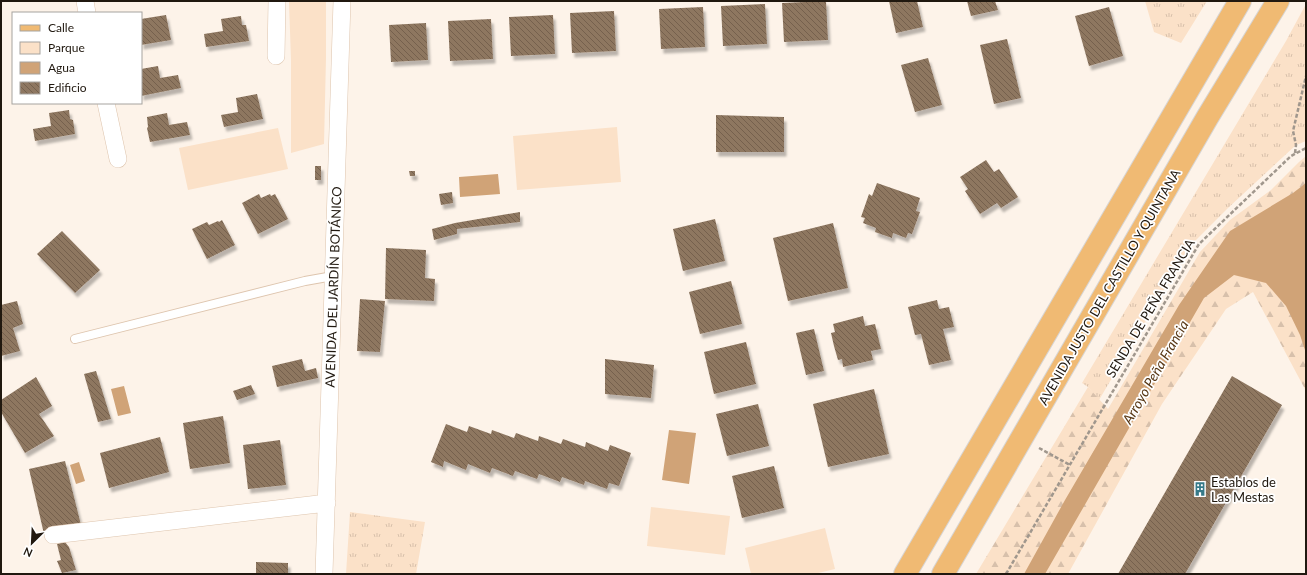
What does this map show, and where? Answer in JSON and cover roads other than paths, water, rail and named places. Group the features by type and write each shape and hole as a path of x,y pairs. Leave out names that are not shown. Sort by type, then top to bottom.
{"main road":[{"path":"905,574 1240,1"},
{"name":"AVENIDA JUSTO DEL CASTILLO Y QUINTANA","path":"943,574 1207,118 1278,1"}],"street":[{"path":"85,1 87,12"},
{"path":"276,56 277,1"},
{"name":"AVENIDA DEL JARDÍN BOTÁNICO","path":"324,574 342,1"},
{"path":"106,104 118,159"},
{"path":"53,535 326,503"}],"lane":[{"path":"75,339 305,281 333,276"}],"water":[{"path":"498,174 500,194 460,197 459,177"},
{"name":"Arroyo Peña Francia","path":"1306,183 1306,353 1300,335 1286,306 1266,283 1234,275 1204,298 1045,574 1024,574 1065,500 1179,305 1230,231 1293,193"},
{"path":"124,386 131,413 118,416 111,389"},
{"path":"669,430 696,433 689,484 662,480"},
{"path":"79,462 85,481 76,484 70,465"}],"place":[{"name":"Establos de Las Mestas","path":"1200,489"}]}
